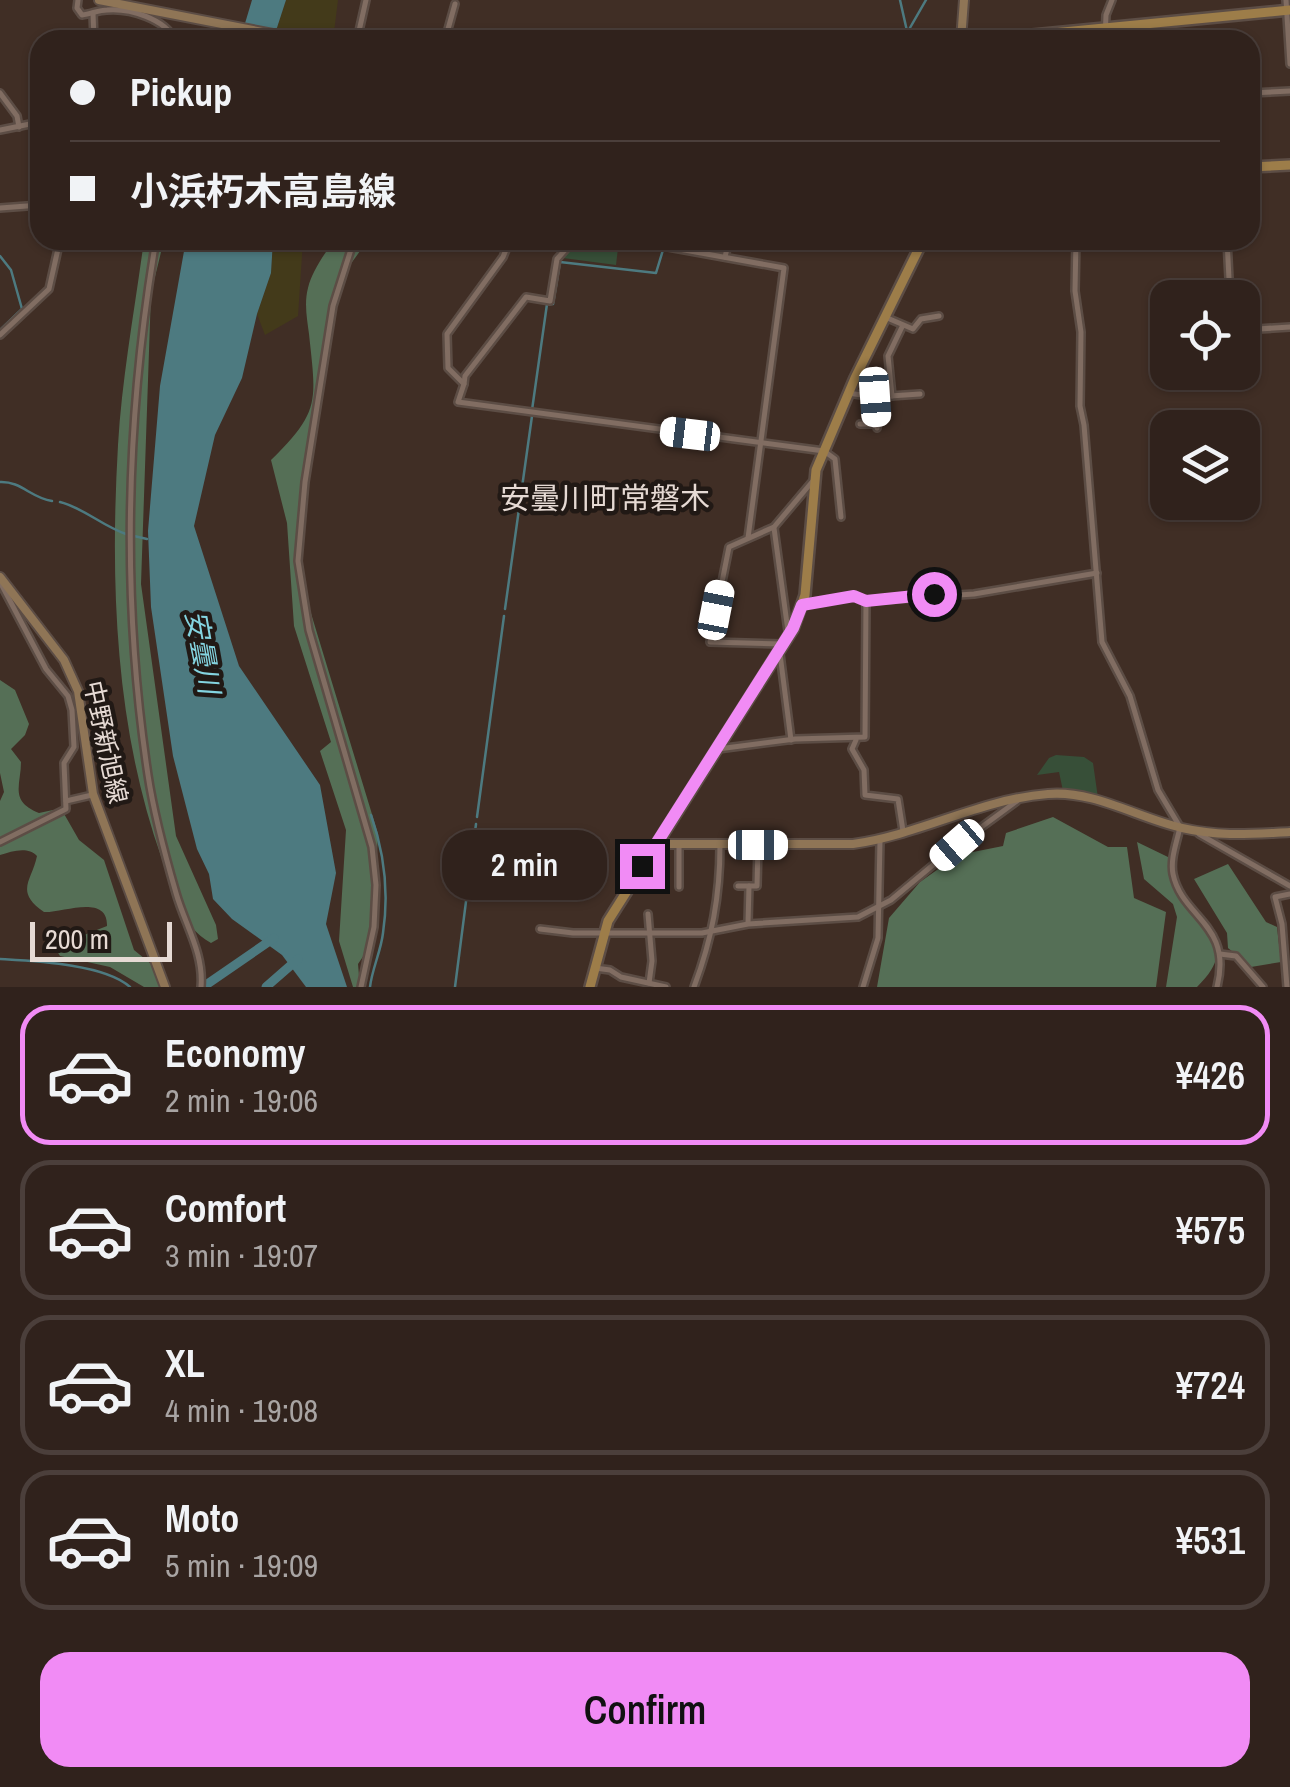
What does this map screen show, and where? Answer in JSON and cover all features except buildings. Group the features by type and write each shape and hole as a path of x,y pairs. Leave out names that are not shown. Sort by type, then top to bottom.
{"main road":[{"path":"99,0 253,30"},
{"path":"962,30 964,0"},
{"path":"1131,30 1287,7"},
{"path":"1260,166 1290,165"},
{"path":"590,987 604,933 627,888 718,749 789,634 802,605 806,596 814,480 848,392 918,250"},
{"name":"中野新旭線","path":"0,580 64,660 78,691 94,794 165,987"},
{"path":"657,844 835,845 880,840 1019,799 1050,794 1089,798 1220,836 1290,832"}],"street":[{"path":"78,0 78,12 115,10 143,16 170,30"},
{"path":"358,30 366,0"},
{"path":"1105,30 1112,0"},
{"path":"448,30 455,4"},
{"path":"1287,7 1290,64"},
{"path":"93,14 94,30"},
{"path":"1260,92 1290,91"},
{"path":"0,93 19,127"},
{"path":"0,130 30,124"},
{"path":"0,208 30,206"},
{"path":"0,335 49,289 58,250"},
{"path":"154,250 138,357 131,459 129,508 135,646 149,780 177,896 201,960 202,987"},
{"path":"351,250 332,306 305,482 298,561 309,630 372,847 376,885 374,927 361,987"},
{"path":"464,384 448,368 448,334 506,250"},
{"path":"565,250 556,259 550,302 526,297 465,376 458,402 824,451 835,460 842,517"},
{"path":"686,250 784,268 748,538"},
{"path":"725,257 727,250"},
{"path":"1076,250 1080,406 1102,642 1130,696 1158,790 1180,827 1172,873 1212,934 1220,954 1217,987"},
{"path":"1228,250 1229,280"},
{"path":"885,317 902,328 913,329 921,319 940,316"},
{"path":"1260,328 1290,326"},
{"path":"892,396 888,356 902,328"},
{"path":"848,392 875,397 920,394"},
{"path":"860,424 877,426 875,397"},
{"path":"790,740 781,647 710,642 729,547 774,527 814,480"},
{"path":"774,527 789,634"},
{"path":"802,605 854,596 866,601 974,594 1097,573"},
{"path":"0,580 46,669 68,696 74,748 64,763 66,809 0,842"},
{"path":"718,749 790,740 865,737 866,601"},
{"path":"68,696 78,691"},
{"path":"858,738 852,749 864,770 865,795 898,799 903,831"},
{"path":"66,802 94,794"},
{"path":"540,930 713,932 748,924 858,916 879,908 1019,799"},
{"path":"1192,829 1290,886"},
{"path":"863,987 878,938 880,840"},
{"path":"678,886 679,844"},
{"path":"694,987 713,932 720,889 720,845"},
{"path":"738,886 756,886 758,845"},
{"path":"748,924 749,886"},
{"path":"1287,987 1287,956 1275,897 1290,894"},
{"path":"648,914 652,962 648,982"},
{"path":"1220,954 1236,956 1263,987"},
{"path":"596,968 610,970 620,978 666,987"}],"green space":[{"path":"143,250 162,250 151,293 141,584 176,836 216,925 218,939 211,943 192,927 174,895 146,809 125,707 115,549 118,445"},
{"path":"327,250 361,250 337,288 317,399 302,549 303,587 378,834 373,930 368,949 358,964 360,987 353,987 339,941 346,830 320,751 331,742 294,626 287,523 271,460 299,429 311,404 313,375 306,311 315,269"},
{"path":"570,250 618,250 616,265 563,258"},
{"path":"0,680 15,690 29,724 25,735 11,749 21,762 20,798 39,813 63,812 79,840 104,860 134,950 161,972 164,987 144,987 110,967 60,956 57,951 61,944 107,926 105,916 92,907 44,912 27,892 37,856 25,850 0,855 0,801 4,792 0,773"},
{"path":"1084,757 1093,763 1098,798 1063,791 1059,772 1037,775 1049,758"},
{"path":"1053,817 1108,847 1127,847 1134,898 1166,912 1156,987 877,987 889,918 920,882 958,855 1003,846 1006,833"},
{"path":"1137,842 1168,857 1179,895 1215,943 1217,956 1197,987 1166,987 1177,917 1173,904 1144,879"},
{"path":"1228,864 1266,922 1277,927 1281,962 1251,967 1228,948 1227,933 1194,879"}],"sand":[{"path":"286,0 338,0 334,30 276,30"},
{"path":"272,250 302,250 298,316 265,335 257,314 271,273"}],"water":[{"path":"252,0 286,0 276,30 243,30"},
{"name":"安曇川","path":"184,250 272,250 271,273 242,378 215,435 194,526 239,666 320,785 336,873 326,924 347,987 306,987 282,955 232,919 213,899 209,874 197,849 173,756 151,607 148,531 160,386"}],"waterway":[{"path":"900,0 907,30"},
{"path":"909,30 926,0"},
{"path":"532,410 547,304 553,304 560,262 656,273 663,250"},
{"path":"0,256 11,270 22,309 0,330"},
{"path":"505,609 532,416"},
{"path":"0,482 52,501"},
{"path":"60,502 126,534"},
{"path":"134,536 147,539"},
{"path":"477,817 504,616"},
{"path":"370,987 382,940 385,903 382,858 371,815"},
{"path":"455,987 476,824"},
{"path":"203,987 274,938"},
{"path":"0,959 87,969 119,979 130,987"},
{"path":"266,987 298,959"}],"district":[{"name":"安曇川町常磐木","path":"605,498"}],"route":[{"path":"642,866 793,628 802,605 854,596 866,601 934,594"}]}
